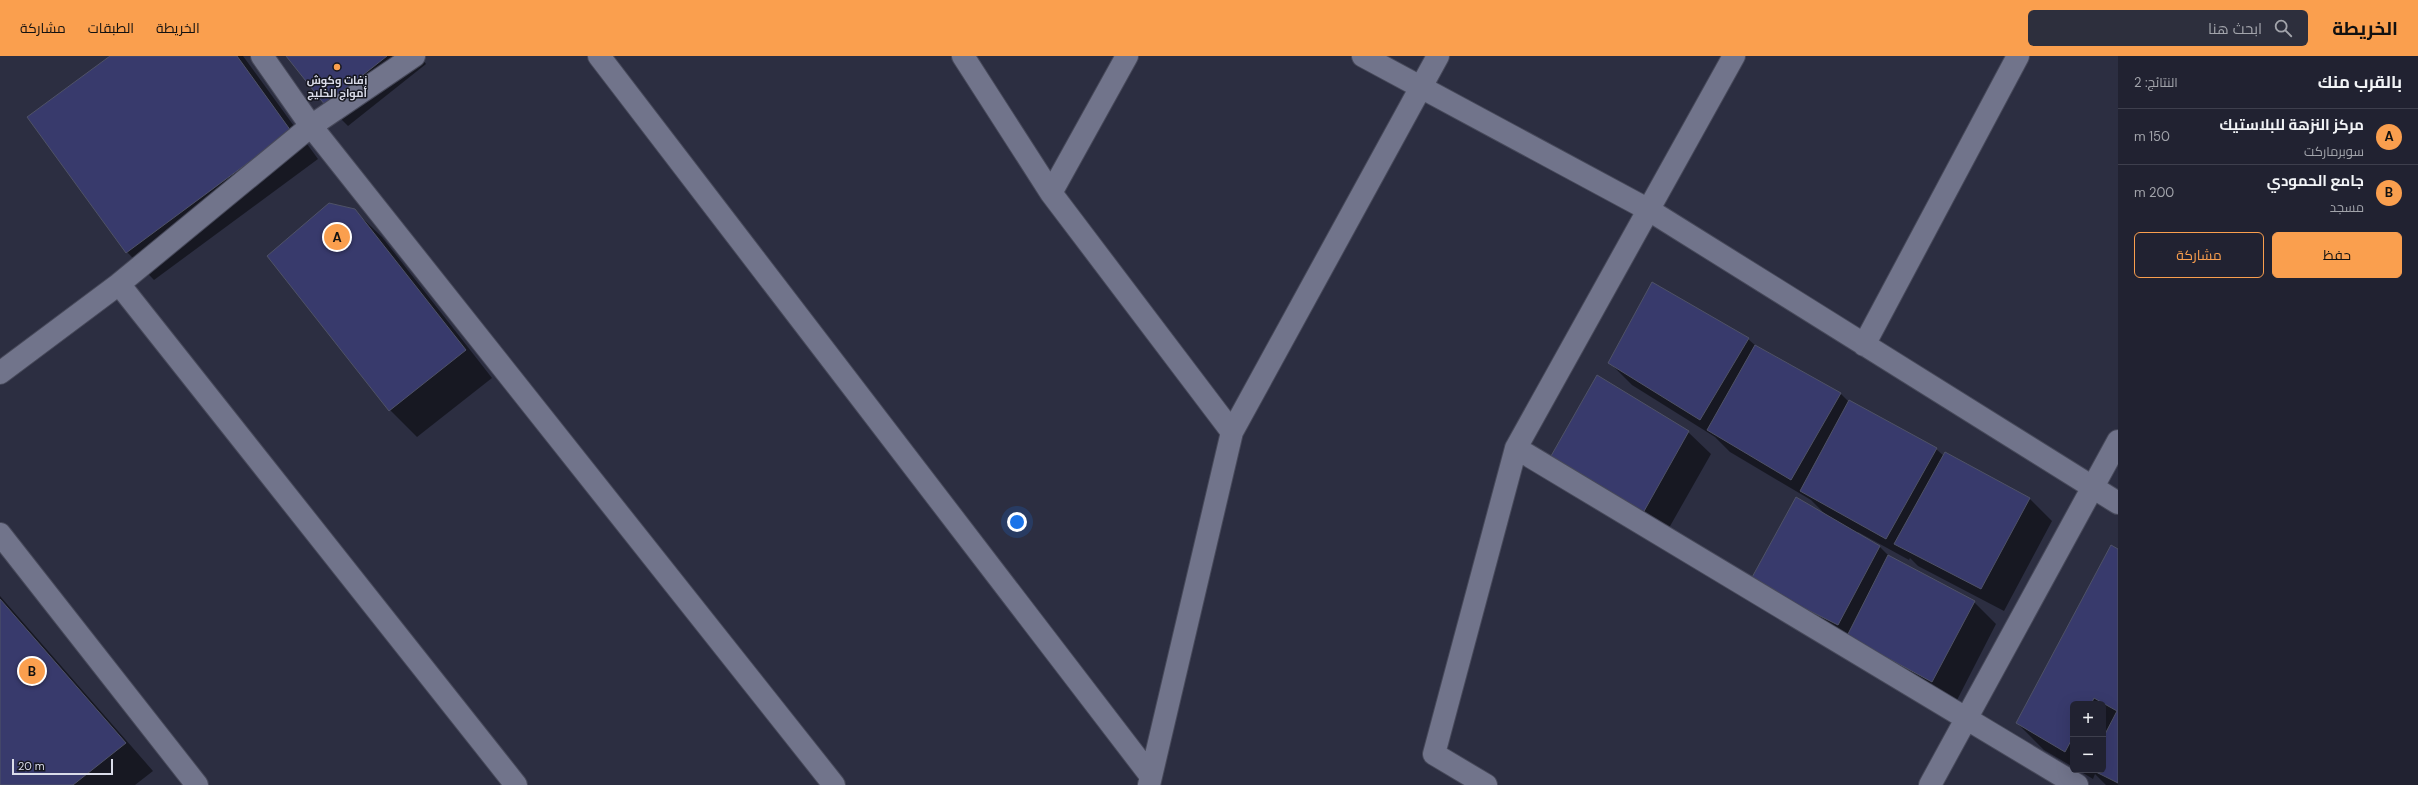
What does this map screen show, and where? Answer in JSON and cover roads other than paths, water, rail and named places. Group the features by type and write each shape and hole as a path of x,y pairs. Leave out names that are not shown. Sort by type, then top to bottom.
{"street":[{"path":"262,56 311,126 834,785"},
{"path":"0,373 119,284 311,126 414,56"},
{"path":"599,56 1150,780"},
{"path":"963,56 1051,193 1232,432"},
{"path":"1051,193 1127,56"},
{"path":"1363,56 1649,210 2092,488 2118,502"},
{"path":"1150,780 1232,432 1438,56"},
{"path":"1486,785 1434,754 1516,448 1734,56"},
{"path":"1864,345 2018,56"},
{"path":"119,284 516,785"},
{"path":"1930,785 2118,441"},
{"path":"1516,448 2077,785"},
{"path":"0,534 197,785"}],"place":[{"name":"زفات وكوش أمواج الخليج","path":"337,67"},
{"name":"مركز النزهة للبلاستيك","path":"337,237"},
{"name":"جامع الحمودي","path":"32,671"}]}
